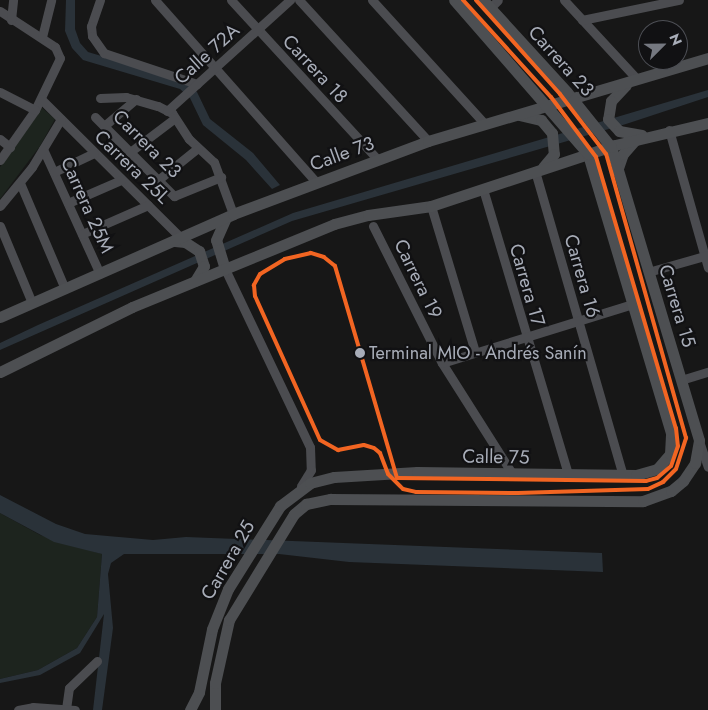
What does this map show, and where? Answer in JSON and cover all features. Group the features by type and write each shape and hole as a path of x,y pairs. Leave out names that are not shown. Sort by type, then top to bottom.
{"main road":[{"name":"Carrera 23","path":"454,0 586,152"},
{"name":"Carrera 23","path":"490,3 609,145"},
{"name":"Calle 73","path":"0,316 316,182 428,140 518,115 550,109 631,81 708,58"},
{"path":"631,81 611,101 608,119 619,131 639,137"},
{"path":"518,115 534,118 546,124 554,136 555,150 547,165 535,172"},
{"path":"0,372 132,307 334,224 368,215 431,206 535,172 609,145 665,131 708,123"},
{"path":"617,171 623,154 639,137"},
{"name":"Carrera 15","path":"320,500 643,502 671,490 688,475 697,457 699,440 609,145"},
{"path":"586,152 633,304"},
{"path":"563,162 582,165 594,174"},
{"path":"225,269 220,258 216,240 226,220"},
{"path":"180,240 199,251 204,266 202,273 194,283"},
{"name":"Calle 75","path":"321,480 417,472 513,475 623,475 651,472 666,460 672,447 671,433 633,304"},
{"name":"Carrera 25","path":"190,710 199,692 212,629 228,589 280,506 293,493 321,480"},
{"name":"Carrera 25","path":"215,710 215,690 221,650 229,620 242,595 294,514 320,500"}],"street":[{"path":"11,20 14,0"},
{"path":"42,37 51,0"},
{"path":"100,0 91,26 96,45 104,53 196,85"},
{"path":"154,0 316,182"},
{"name":"Carrera 18","path":"231,0 377,159"},
{"name":"Calle 72A","path":"167,110 184,97 290,0"},
{"path":"299,0 428,140"},
{"path":"372,0 484,124"},
{"path":"564,0 631,81"},
{"path":"582,20 635,4 679,0"},
{"path":"0,11 11,20 42,37 58,50 60,58 35,110 0,160"},
{"path":"0,92 35,110"},
{"path":"100,98 136,99 167,110 176,118 198,148 214,162 221,177 226,220"},
{"name":"Carrera 25L","path":"41,99 148,205 180,240"},
{"path":"104,126 136,99"},
{"name":"Carrera 23","path":"95,117 174,196 221,177"},
{"path":"130,152 176,118"},
{"path":"0,206 20,183 61,119"},
{"path":"665,131 706,255 708,268"},
{"path":"0,139 10,147"},
{"path":"158,180 198,148"},
{"name":"Carrera 25M","path":"43,149 100,274"},
{"path":"54,172 94,153"},
{"name":"Carrera 16","path":"535,172 623,475"},
{"path":"68,204 121,180"},
{"path":"20,183 65,288"},
{"name":"Carrera 17","path":"483,189 525,337 568,475"},
{"path":"82,234 148,205"},
{"path":"431,206 475,352"},
{"path":"0,226 32,303"},
{"name":"Carrera 19","path":"373,226 442,363 513,475"},
{"path":"648,272 706,255"},
{"path":"225,269 310,447 311,470 293,493"},
{"path":"442,363 633,304"},
{"path":"682,380 708,372"},
{"path":"699,440 708,467"},
{"path":"18,710 71,709 68,688 97,661"}],"shaded area":[{"path":"66,0 75,0 75,29 80,43 88,52 185,81 197,92 210,119 253,153 280,185 272,189 246,160 203,125 190,98 180,89 83,60 72,48 65,31"},
{"path":"708,90 708,97 626,124 292,221 0,350 0,343 38,325 293,213"},
{"path":"41,107 55,119 40,146 0,199 0,167"},
{"path":"0,495 56,524 85,534 153,540 186,537 602,553 603,572 349,562 279,554 124,554 111,563 108,574 113,628 102,710 93,710 104,614 80,653 40,675 0,683 0,679 38,670 77,648 97,617 102,554 54,542 0,513"},
{"path":"0,513 40,535 102,554 97,617 77,648 38,670 0,679"}],"transit line":[{"path":"463,0 551,97 596,157 676,428 678,446 671,466 657,478 646,481 397,478 335,266 324,257 311,253 285,259 260,274 254,285 255,296 320,440 338,450 364,445 374,448 380,453 388,474 403,489 416,492 518,493 648,489 663,482 676,469 686,438 606,154 560,94 476,0"}],"place":[{"name":"Terminal MIO - Andrés Sanín","path":"360,353"}]}
